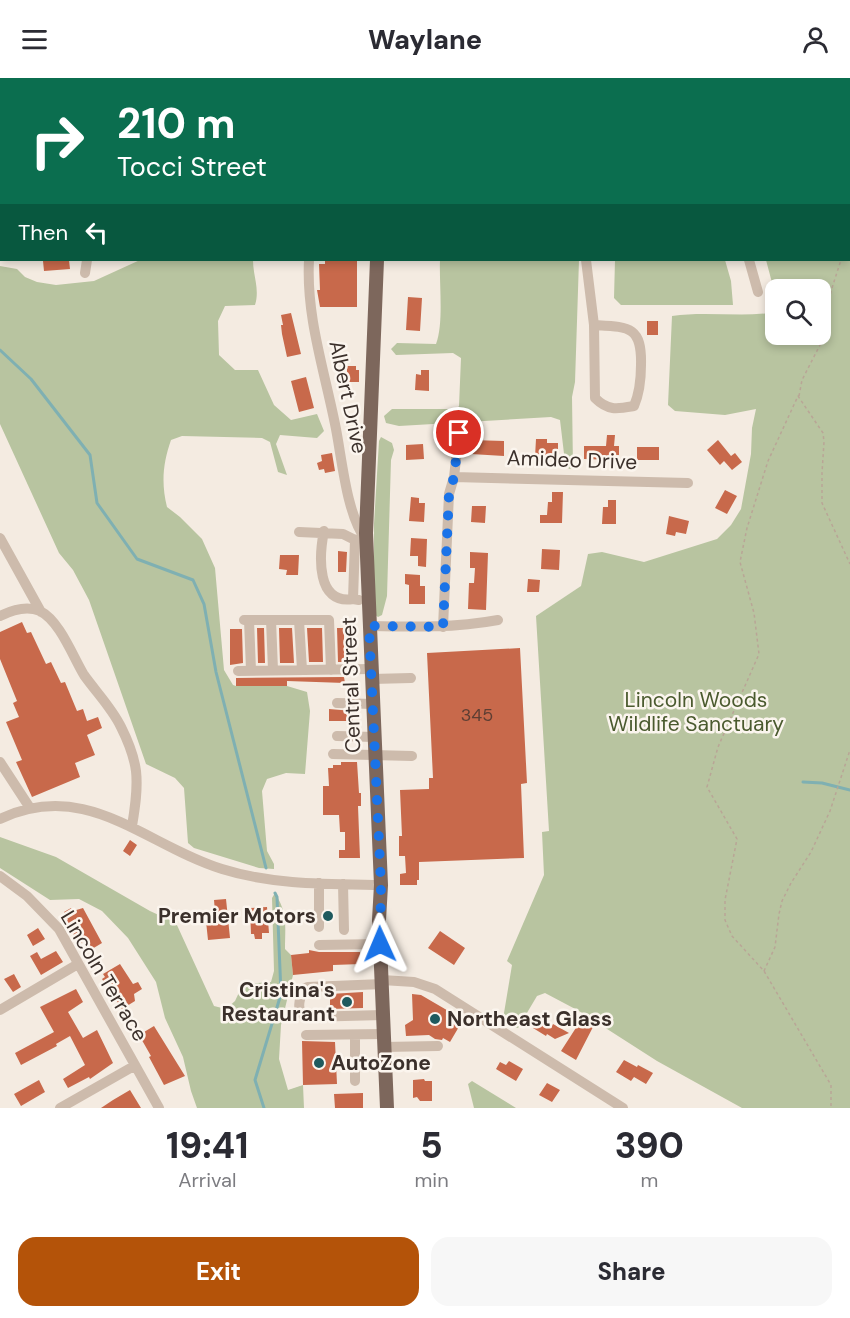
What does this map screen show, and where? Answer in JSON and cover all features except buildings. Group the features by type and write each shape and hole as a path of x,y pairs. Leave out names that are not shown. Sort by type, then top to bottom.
{"main road":[{"name":"Central Street","path":"377,261 360,540 368,600 372,674 387,1108"}],"street":[{"path":"85,273 87,261"},
{"name":"Albert Drive","path":"309,261 309,304 318,355 360,540"},
{"path":"586,261 594,325 595,398 603,405 619,409 634,406 640,392 641,344 638,336 617,326 594,325"},
{"path":"749,261 758,292"},
{"path":"443,627 449,494 454,477 459,433"},
{"name":"Amideo Drive","path":"454,477 688,483"},
{"path":"324,531 321,543 324,583 335,598 344,601 368,600"},
{"path":"299,532 324,531 360,540 353,599"},
{"path":"0,538 41,612 59,630 85,675 121,726 136,771 136,804 132,826"},
{"path":"0,616 17,609 33,609 41,612"},
{"path":"251,670 247,620 329,620 331,670"},
{"path":"271,620 273,670"},
{"path":"299,620 302,670"},
{"path":"369,626 443,627 498,620"},
{"path":"238,671 331,670 411,678"},
{"path":"338,703 373,704"},
{"path":"337,736 374,737"},
{"path":"333,754 412,756"},
{"path":"0,762 30,808"},
{"path":"0,819 30,808 59,806 82,808 132,826 184,855 222,869 282,882 381,885"},
{"name":"Lincoln Terrace","path":"0,876 27,896 55,925 159,1108"},
{"path":"319,883 319,927"},
{"path":"343,884 344,930"},
{"path":"319,945 380,944"},
{"path":"0,1010 78,964"},
{"path":"383,1015 306,1017 299,1010 299,998 303,989 308,987 383,982 414,982 435,989 623,1108"},
{"path":"306,1035 355,1035 384,1041 438,1046"},
{"path":"355,1035 355,1081"},
{"path":"60,1108 134,1066"}],"path":[{"path":"831,1106 831,1085 764,971 732,936 725,920 725,900 737,839 707,787 718,747 759,654 754,613 740,562 747,528 768,461 798,396 802,380 821,343 831,291 841,261"},
{"path":"798,396 822,434 824,442 822,503 850,564"},
{"path":"764,971 775,947 782,901 811,852 825,821 850,750"}],"green space":[{"path":"138,261 253,261 257,288 255,305 225,306 218,321 219,355 235,370 258,370 274,405 291,420 317,414 324,431 317,438 280,435 276,444 287,475 278,472 270,442 262,438 182,436 171,440 165,465 164,490 167,507 202,539 215,568 224,670 233,685 287,686 307,692 310,711 305,774 286,773 267,779 262,791 267,851 274,864 274,869 259,868 194,848 188,843 184,788 175,778 146,764 89,600 73,570 59,553 0,424 0,266 17,269 25,277 37,282 56,285 94,281"},
{"path":"440,261 579,261 575,382 572,397 573,468 569,469 565,462 560,420 551,417 399,426 386,423 384,416 392,409 457,409 459,406 461,358 453,353 396,355 391,349 397,343 436,344 441,315"},
{"path":"615,261 725,261 731,281 733,305 621,305 614,298"},
{"name":"Lincoln Woods Wildlife Sanctuary","path":"766,261 850,261 850,1108 742,1108 657,1061 579,1011 545,993 537,996 518,1028 511,1026 503,1019 512,965 507,961 544,875 542,832 549,831 536,616 581,586 588,554 602,552 644,562 717,539 731,525 741,509 756,409 725,415 675,411 668,405 672,316 765,313 765,345 831,345 831,279 771,279"},
{"path":"381,437 392,443 394,450 391,460 387,596 382,615 378,617 374,614 374,524"},
{"path":"0,837 56,857 150,911 176,923 214,1006 226,1009 235,1001 243,984 271,982 274,971 272,898 275,893 284,914 285,949 291,955 293,975 281,1025 279,1059 288,1090 303,1085 304,1108 197,1108 183,1057 165,1018 156,982 128,938 102,911 79,899 50,900 0,868"},
{"path":"472,1081 516,1108 474,1108 468,1084"}],"waterway":[{"path":"0,350 31,379 90,455 97,503 137,559 193,580 204,604 216,672 266,868"},
{"path":"803,782 822,783 850,790"},
{"path":"264,1108 255,1080 281,994 275,893"}],"place":[{"name":"Premier Motors","path":"328,916"},
{"name":"Cristina's Restaurant","path":"347,1002"},
{"name":"Northeast Glass","path":"435,1019"},
{"name":"AutoZone","path":"319,1063"}],"route":[{"path":"380,944 381,885 369,626 443,627 449,494 454,477 459,433"}]}
